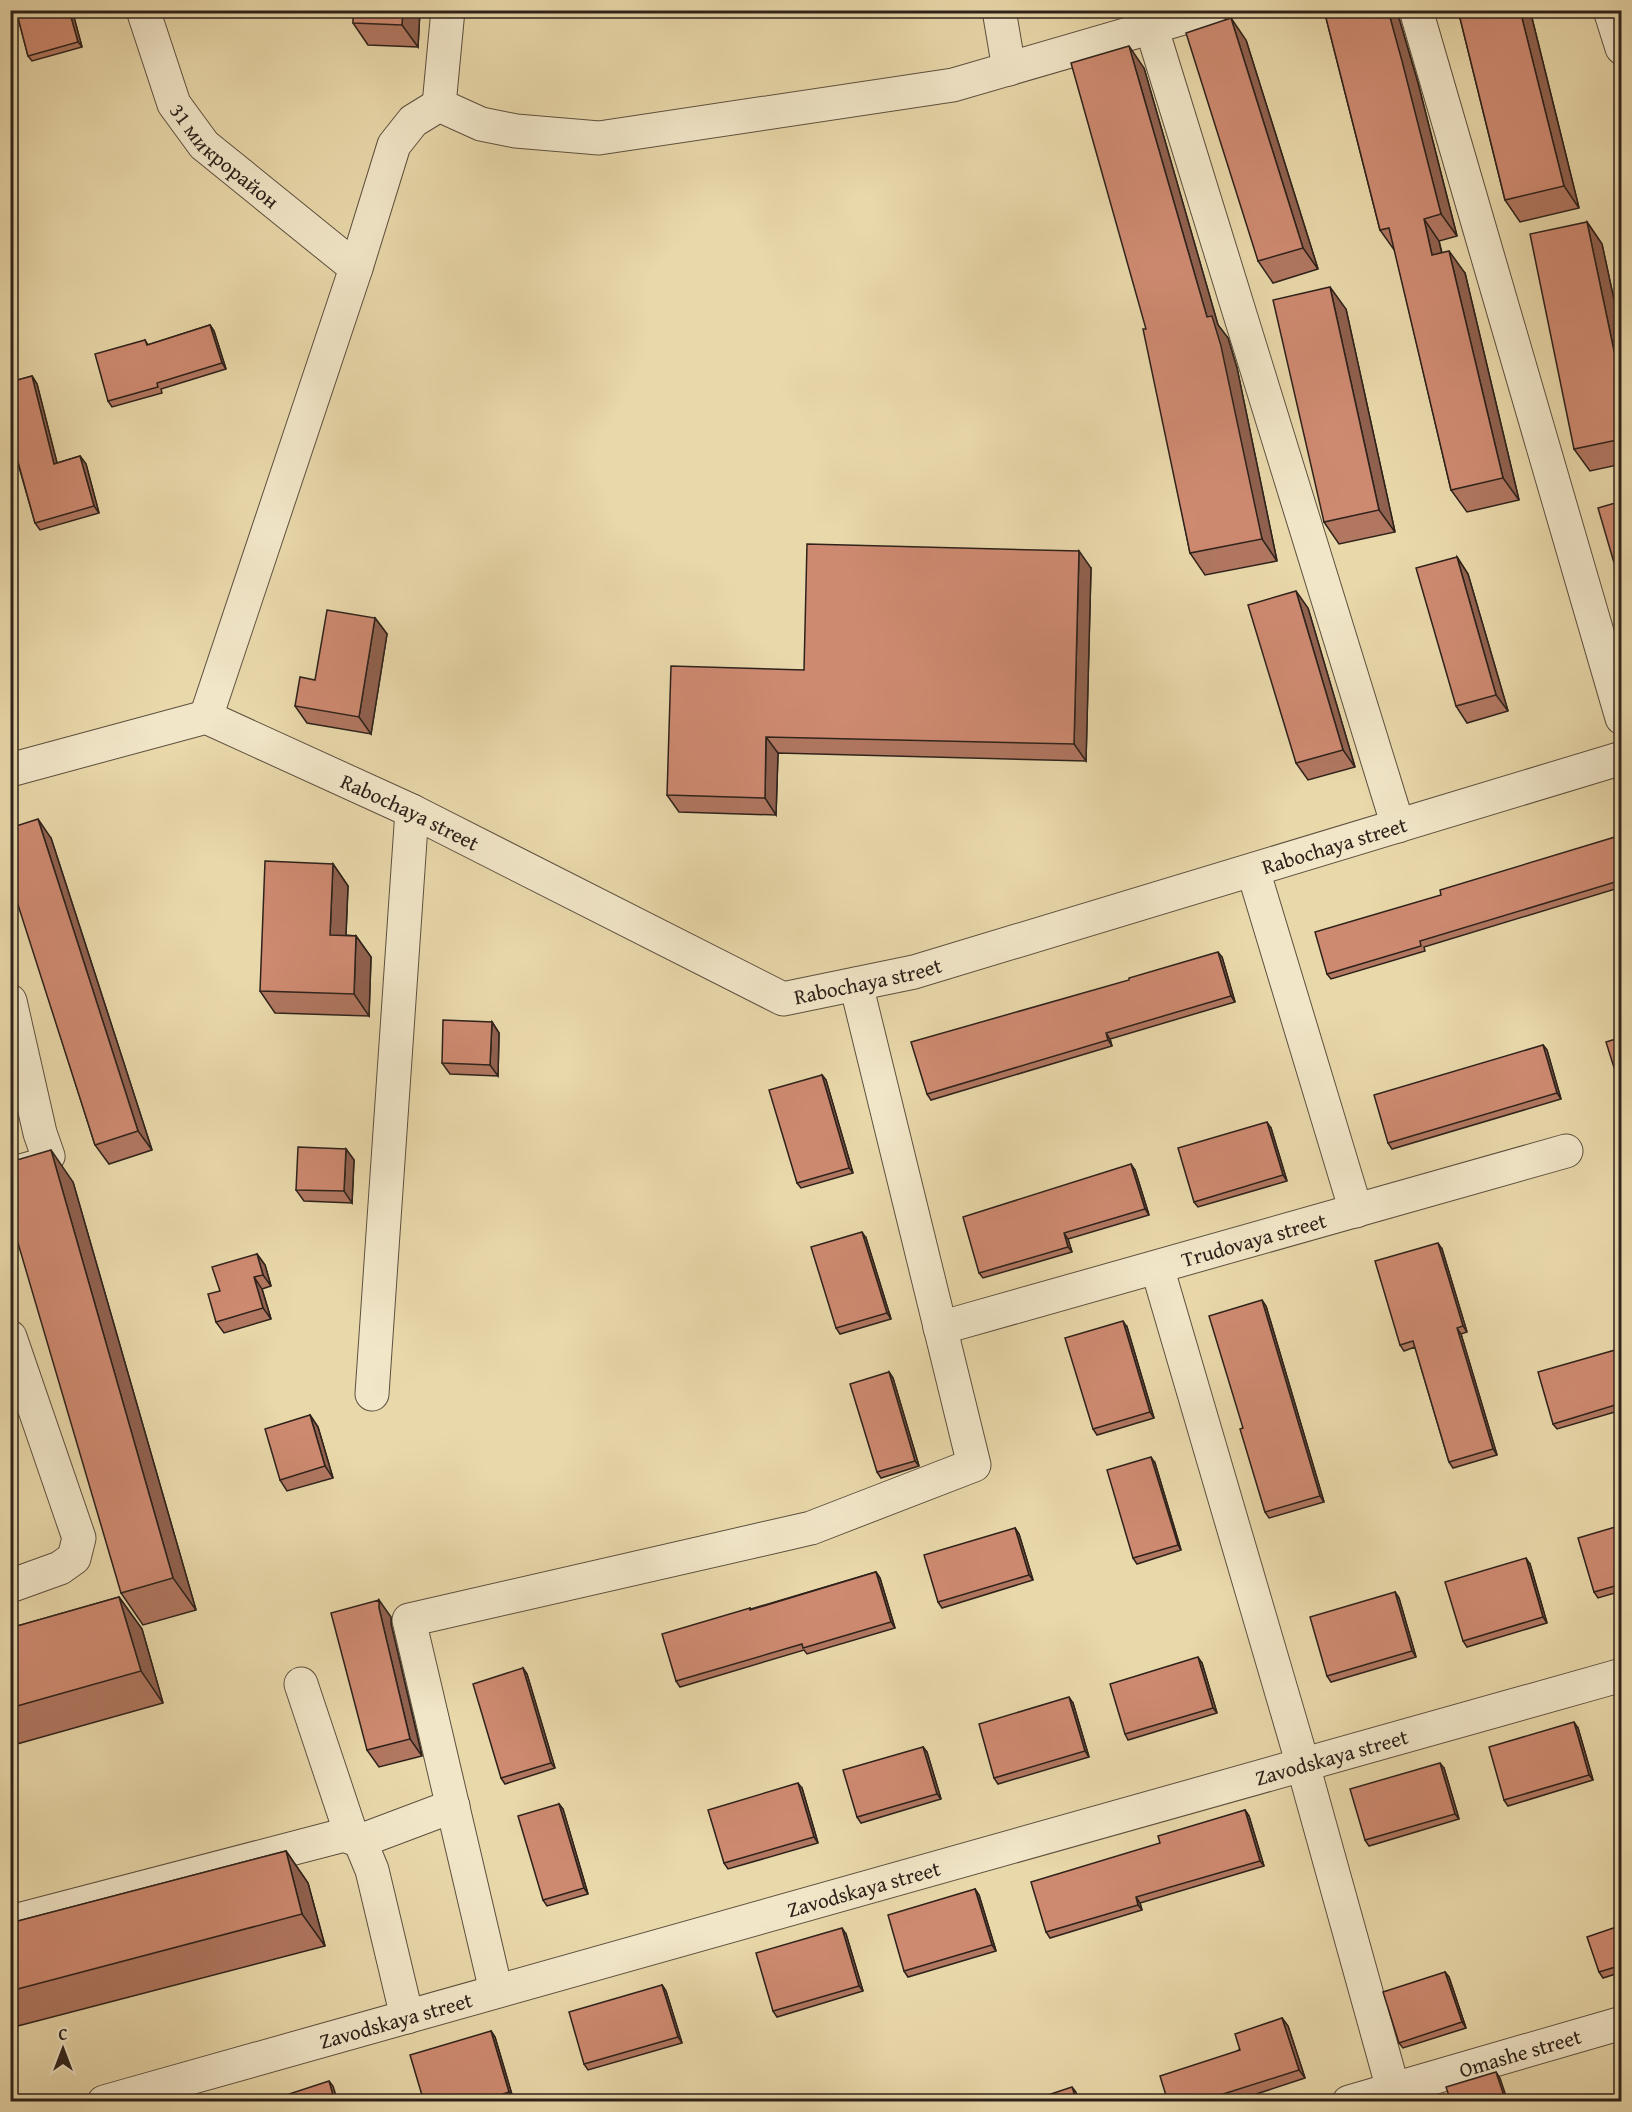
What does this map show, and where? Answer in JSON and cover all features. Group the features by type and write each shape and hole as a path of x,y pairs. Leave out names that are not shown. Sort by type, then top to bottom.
{"street":[{"name":"31 микрорайон","path":"143,10 174,104 204,145 356,268"},
{"path":"439,105 448,10"},
{"path":"999,10 1009,69"},
{"path":"439,105 481,124 516,131 598,138 953,85 1009,69 1148,18 1211,10"},
{"path":"1416,10 1622,718"},
{"path":"1610,10 1622,48"},
{"path":"1148,18 1398,826"},
{"path":"10,770 206,717 356,268 394,145 413,121 439,105"},
{"name":"Rabochaya street","path":"206,717 412,811 783,999 914,972 1622,758"},
{"path":"372,1394 412,811"},
{"path":"1253,870 1356,1211"},
{"path":"496,1991 409,1620 812,1528 974,1466 856,984"},
{"path":"10,1001 40,1133 48,1156 38,1166 10,1174"},
{"name":"Trudovaya street","path":"940,1328 1566,1151"},
{"path":"1156,1267 1303,1765 1393,2089"},
{"path":"10,1337 80,1538 74,1558 60,1568 10,1586"},
{"name":"Zavodskaya street","path":"104,2102 1622,1675"},
{"path":"301,1684 356,1839 372,1870 407,2017"},
{"path":"22,1919 344,1835 356,1839 453,1806"},
{"name":"Omashe street","path":"1349,2102 1622,2023"}],"building":[{"path":"16,10 69,10 78,42 28,56"},
{"path":"353,10 403,10 402,25 353,23"},
{"path":"1324,10 1388,10 1441,214 1424,219 1432,255 1449,251 1503,478 1451,490 1389,228 1380,230"},
{"path":"1458,10 1520,10 1564,186 1505,200"},
{"path":"1231,18 1303,248 1258,261 1186,33"},
{"path":"1129,46 1207,317 1212,316 1221,346 1262,539 1190,553 1143,329 1146,329 1071,63"},
{"path":"1587,222 1622,389 1622,439 1574,449 1530,234"},
{"path":"1330,287 1379,510 1324,522 1273,300"},
{"path":"210,325 222,363 157,383 158,387 108,401 95,354 145,340 147,345"},
{"path":"32,376 54,464 80,456 94,506 35,523 13,444 10,445 10,382"},
{"path":"1622,501 1622,590 1598,508"},
{"path":"807,544 1079,551 1074,744 766,737 765,798 667,795 671,666 804,670"},
{"path":"1457,557 1496,695 1456,706 1416,568"},
{"path":"1296,591 1343,750 1296,763 1248,605"},
{"path":"327,610 375,618 359,717 295,706 300,677 315,680"},
{"path":"38,819 138,1131 95,1145 10,880 10,828"},
{"path":"1615,837 1622,858 1622,880 1420,941 1421,946 1327,974 1315,932 1441,895 1440,890"},
{"path":"265,861 333,864 330,935 356,936 354,994 260,991"},
{"path":"1218,952 1231,996 1106,1033 1108,1040 927,1094 911,1042 1129,980 1129,978"},
{"path":"443,1020 492,1022 490,1065 442,1063"},
{"path":"1622,1037 1622,1093 1606,1042"},
{"path":"1543,1045 1557,1093 1388,1143 1374,1095"},
{"path":"822,1075 849,1168 797,1183 769,1090"},
{"path":"1267,1122 1283,1175 1194,1202 1178,1148"},
{"path":"298,1147 346,1149 344,1191 296,1190"},
{"path":"51,1150 173,1578 121,1593 10,1216 10,1162"},
{"path":"1131,1164 1145,1209 1064,1233 1068,1247 979,1273 963,1217"},
{"path":"862,1232 887,1313 836,1328 811,1247"},
{"path":"1438,1243 1463,1326 1457,1328 1493,1449 1449,1462 1413,1341 1400,1345 1375,1261"},
{"path":"257,1254 263,1275 254,1277 263,1308 216,1322 208,1294 220,1291 212,1267"},
{"path":"1262,1300 1320,1496 1265,1512 1240,1429 1243,1428 1209,1316"},
{"path":"1123,1321 1150,1412 1093,1429 1065,1338"},
{"path":"1622,1348 1622,1403 1553,1424 1538,1372"},
{"path":"889,1372 915,1461 877,1472 850,1384"},
{"path":"310,1415 325,1466 280,1480 265,1429"},
{"path":"1151,1457 1178,1545 1133,1558 1107,1470"},
{"path":"1622,1525 1622,1584 1594,1592 1578,1538"},
{"path":"1015,1528 1029,1575 938,1602 924,1555"},
{"path":"1526,1558 1543,1617 1463,1641 1445,1582"},
{"path":"876,1572 891,1622 803,1648 802,1644 676,1681 662,1634"},
{"path":"1395,1592 1412,1651 1327,1676 1310,1617"},
{"path":"119,1597 141,1671 10,1708 10,1628"},
{"path":"379,1600 410,1739 367,1750 331,1613"},
{"path":"1198,1657 1213,1708 1125,1734 1110,1684"},
{"path":"523,1668 551,1763 501,1778 473,1684"},
{"path":"1069,1697 1085,1751 994,1778 979,1724"},
{"path":"1574,1722 1589,1775 1504,1800 1489,1747"},
{"path":"923,1747 937,1794 857,1817 843,1770"},
{"path":"1440,1763 1455,1814 1365,1840 1350,1789"},
{"path":"798,1783 814,1837 724,1863 708,1810"},
{"path":"559,1804 584,1888 543,1900 518,1816"},
{"path":"1245,1810 1260,1861 1136,1897 1138,1905 1046,1932 1031,1882 1160,1843 1158,1836"},
{"path":"286,1851 302,1914 10,1991 10,1923"},
{"path":"975,1889 992,1945 904,1971 888,1915"},
{"path":"1622,1925 1622,1965 1599,1972 1587,1937"},
{"path":"842,1928 859,1986 773,2011 756,1953"},
{"path":"1445,1972 1462,2022 1399,2043 1383,1992"},
{"path":"662,1985 678,2037 584,2064 569,2012"},
{"path":"1282,2018 1299,2070 1217,2096 1218,2098 1207,2102 1168,2102 1160,2076 1240,2050 1235,2034"},
{"path":"491,2031 509,2092 479,2102 424,2102 410,2055"},
{"path":"1496,2072 1506,2102 1451,2102 1446,2087"},
{"path":"329,2081 335,2102 281,2102 280,2097"},
{"path":"1072,2087 1077,2102 1027,2102"}]}
